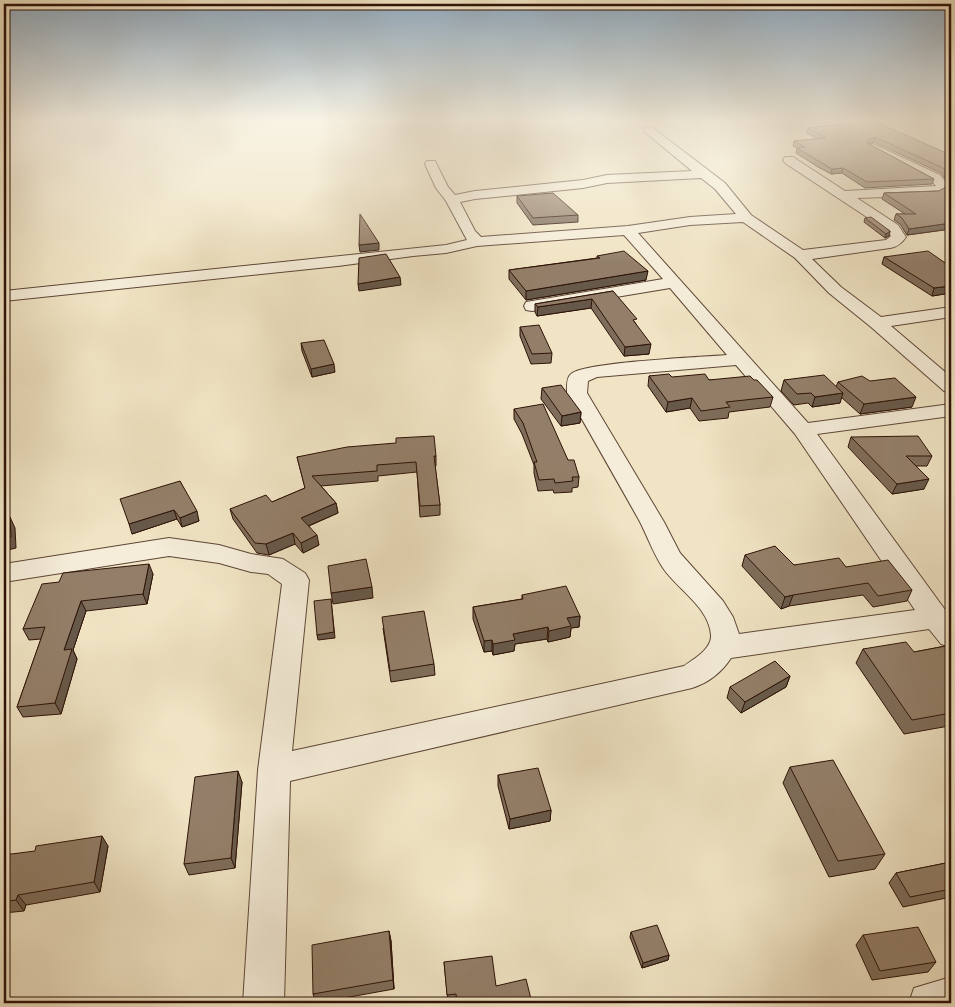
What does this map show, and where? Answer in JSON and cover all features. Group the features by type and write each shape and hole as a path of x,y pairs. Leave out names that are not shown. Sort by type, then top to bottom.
{"street":[{"path":"433,168 442,188 452,200 469,233 477,242"},
{"path":"696,168 720,186 746,218 800,255 835,290 877,323 951,387"},
{"path":"800,255 890,244 899,237 893,228 801,168"},
{"path":"841,195 937,191 944,187 936,178 916,168"},
{"path":"452,200 475,195 583,184 606,179 703,174"},
{"path":"4,296 248,268 338,261 413,251 446,249 477,242 628,230 690,221 746,218"},
{"path":"628,230 803,430 943,627 721,648"},
{"path":"532,306 675,282"},
{"path":"877,323 951,312"},
{"path":"274,770 692,676 706,666 721,648 725,636 718,619 708,601 670,559 658,534 577,393 578,378 594,372 742,359"},
{"path":"803,430 951,410"},
{"path":"4,573 169,547 219,554 251,563 274,565 296,580 274,770 263,1003"},
{"path":"929,1003 951,997"}],"building":[{"path":"830,168 914,168 934,179 867,182 843,168"},
{"path":"943,168 951,168 946,169 951,172 951,178"},
{"path":"951,184 951,223 909,229 902,218 896,214 916,214 884,193 939,191"},
{"path":"553,193 578,215 533,218 517,196"},
{"path":"360,214 379,243 359,245"},
{"path":"871,217 890,231 886,234 865,218"},
{"path":"624,251 648,271 526,291 509,270 600,258 597,256"},
{"path":"928,251 951,267 951,286 934,288 884,257"},
{"path":"386,254 400,277 358,284 359,258"},
{"path":"613,291 637,319 633,320 651,344 625,347 592,299 538,307 535,304"},
{"path":"539,325 552,353 532,354 520,327"},
{"path":"324,340 334,364 311,369 301,343"},
{"path":"669,374 672,377 705,374 709,380 750,376 757,380 773,397 726,402 730,407 701,411 692,398 668,402 649,376"},
{"path":"824,375 843,393 815,397 811,393 797,394 784,380"},
{"path":"862,376 870,381 895,378 916,397 864,404 838,382"},
{"path":"561,385 581,412 562,416 542,388"},
{"path":"543,404 568,460 574,460 579,477 572,477 573,481 555,483 554,479 539,480 534,462 537,462 523,423 514,409"},
{"path":"434,436 436,456 434,456 440,505 420,506 416,462 377,465 377,471 312,476 336,503 301,518 317,535 301,543 293,533 266,544 255,543 230,509 266,495 272,502 305,488 297,457 347,447 396,443 396,438"},
{"path":"918,436 932,456 906,456 929,479 897,484 851,437"},
{"path":"180,481 197,511 180,518 174,510 129,524 120,499"},
{"path":"10,517 11,537 4,539 4,519"},
{"path":"775,546 794,565 839,558 846,567 888,560 912,590 878,596 868,583 785,597 745,555"},
{"path":"366,559 372,587 331,593 328,566"},
{"path":"149,564 143,594 81,601 64,650 72,649 55,703 17,707 45,627 23,629 42,584 59,582 63,573"},
{"path":"566,586 580,616 567,618 571,626 549,631 548,627 513,634 515,640 493,644 492,640 484,641 473,607 523,599 522,595"},
{"path":"331,599 334,632 317,635 314,601"},
{"path":"424,611 434,664 390,671 382,617"},
{"path":"906,642 914,652 951,645 951,713 912,720 863,649"},
{"path":"775,661 790,676 745,702 730,687"},
{"path":"833,760 885,854 838,861 790,767"},
{"path":"538,768 551,810 510,819 498,775"},
{"path":"238,771 231,858 184,864 195,777"},
{"path":"102,836 94,882 18,895 16,900 4,902 4,855 35,851 36,846"},
{"path":"951,862 951,889 910,897 896,873"},
{"path":"657,925 669,955 643,963 631,932"},
{"path":"918,927 936,962 880,971 863,935"},
{"path":"389,931 393,980 313,994 312,945"},
{"path":"492,956 496,986 526,979 532,1003 457,1003 456,994 447,995 444,962"}]}
